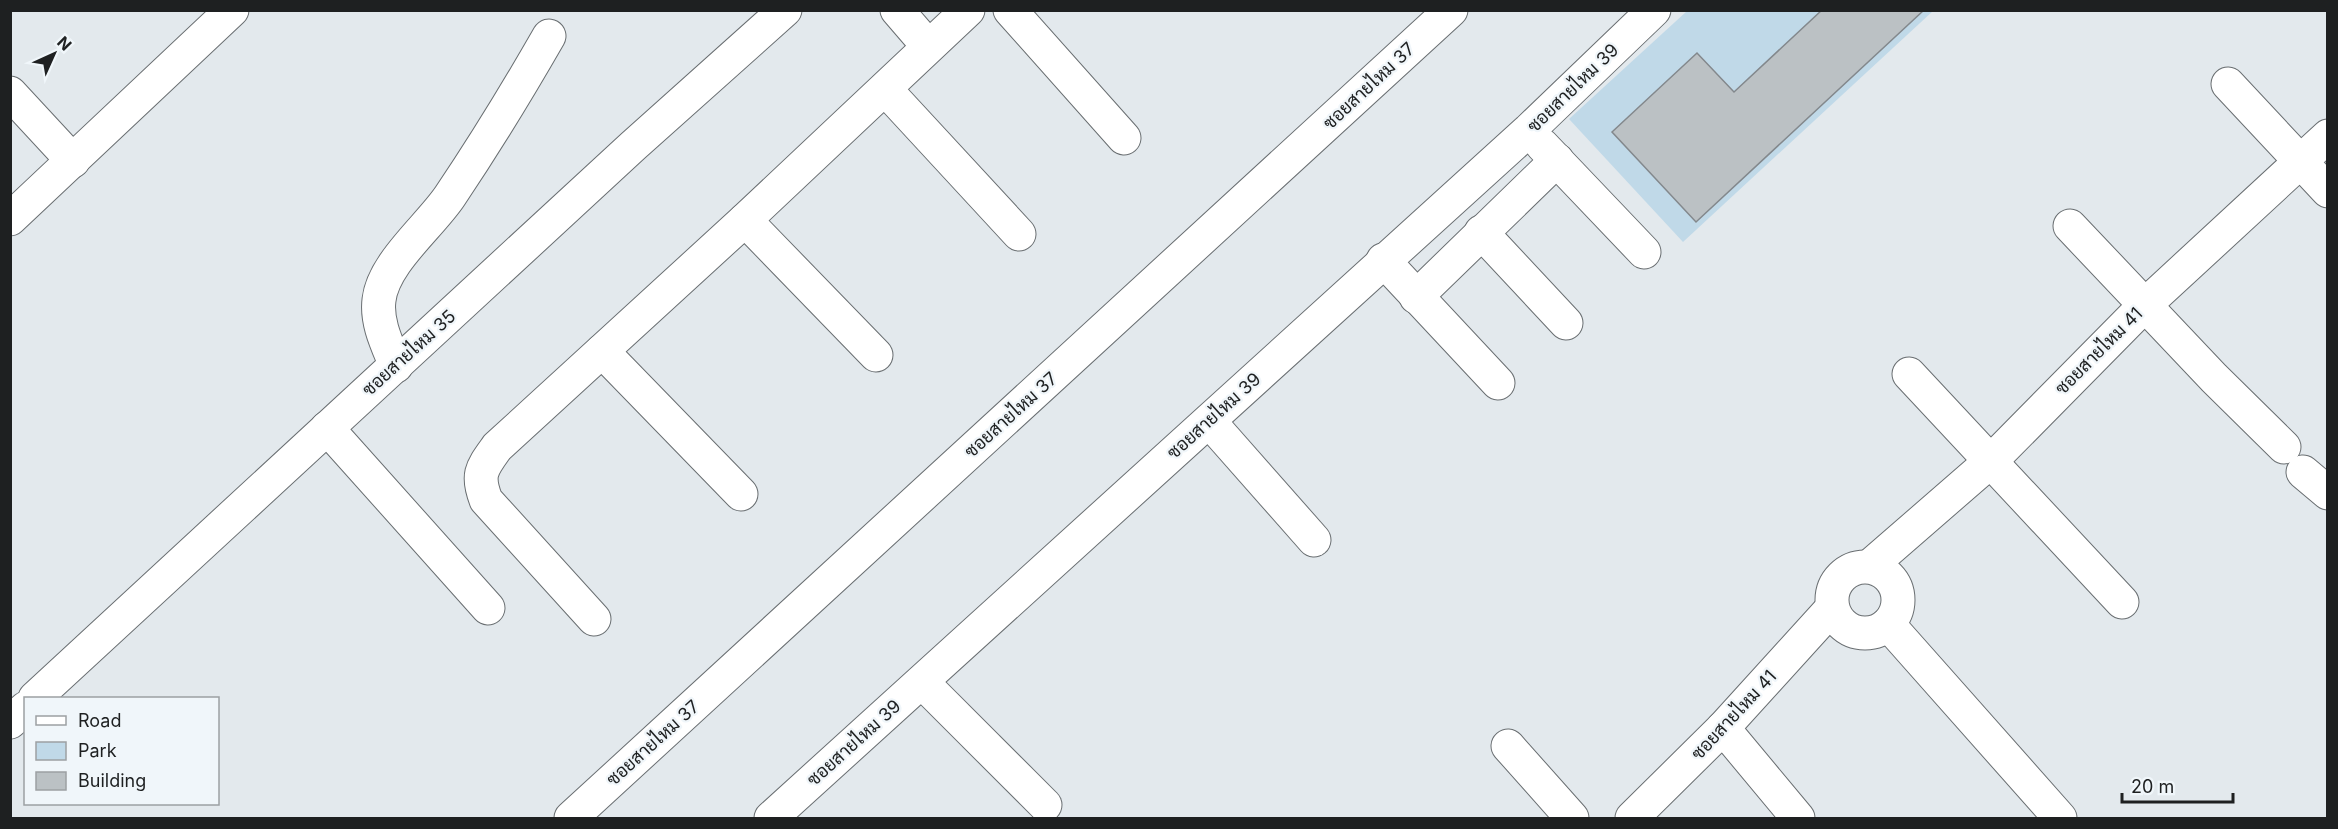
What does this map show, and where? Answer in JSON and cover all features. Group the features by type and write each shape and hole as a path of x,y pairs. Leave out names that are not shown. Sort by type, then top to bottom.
{"street":[{"path":"10,219 232,10"},
{"name":"ซอยสายไหม 35","path":"37,697 633,146 785,10"},
{"path":"897,10 928,46"},
{"path":"1010,10 1124,138"},
{"name":"ซอยสายไหม 37","path":"571,819 1451,10"},
{"name":"ซอยสายไหม 39","path":"771,819 1383,260 1529,130 1654,10"},
{"path":"594,619 497,515 486,500 479,482 484,465 497,447 886,90 928,46 968,11"},
{"path":"396,366 380,325 379,300 387,275 449,198 518,91 549,36"},
{"path":"2228,84 2328,191"},
{"path":"886,90 1019,234"},
{"path":"10,93 74,160"},
{"path":"1529,130 1644,252"},
{"name":"ซอยสายไหม 41","path":"1870,566 1992,460 2145,305 2328,136"},
{"path":"1416,297 1557,160"},
{"path":"745,220 876,355"},
{"path":"2070,226 2305,470"},
{"path":"1481,232 1566,323"},
{"path":"1383,260 1498,383"},
{"path":"602,351 741,494"},
{"path":"1909,374 1992,460 2122,602"},
{"path":"1209,421 1314,540"},
{"path":"327,428 488,608"},
{"path":"1859,566 1870,566 1891,579 1897,590 1897,608 1888,624 1879,631 1856,632 1845,627 1832,608 1834,586 1840,577 1859,566"},
{"name":"ซอยสายไหม 41","path":"1632,819 1723,728 1832,608"},
{"path":"1888,624 2060,819"},
{"path":"922,682 1045,805"},
{"path":"10,722 24,710"},
{"path":"1723,728 1798,819"},
{"path":"1508,746 1572,819"}],"green space":[{"path":"1687,11 1933,11 1683,242 1569,119"}],"building":[{"path":"1822,10 1924,10 1696,222 1612,132 1697,53 1734,92"}]}
